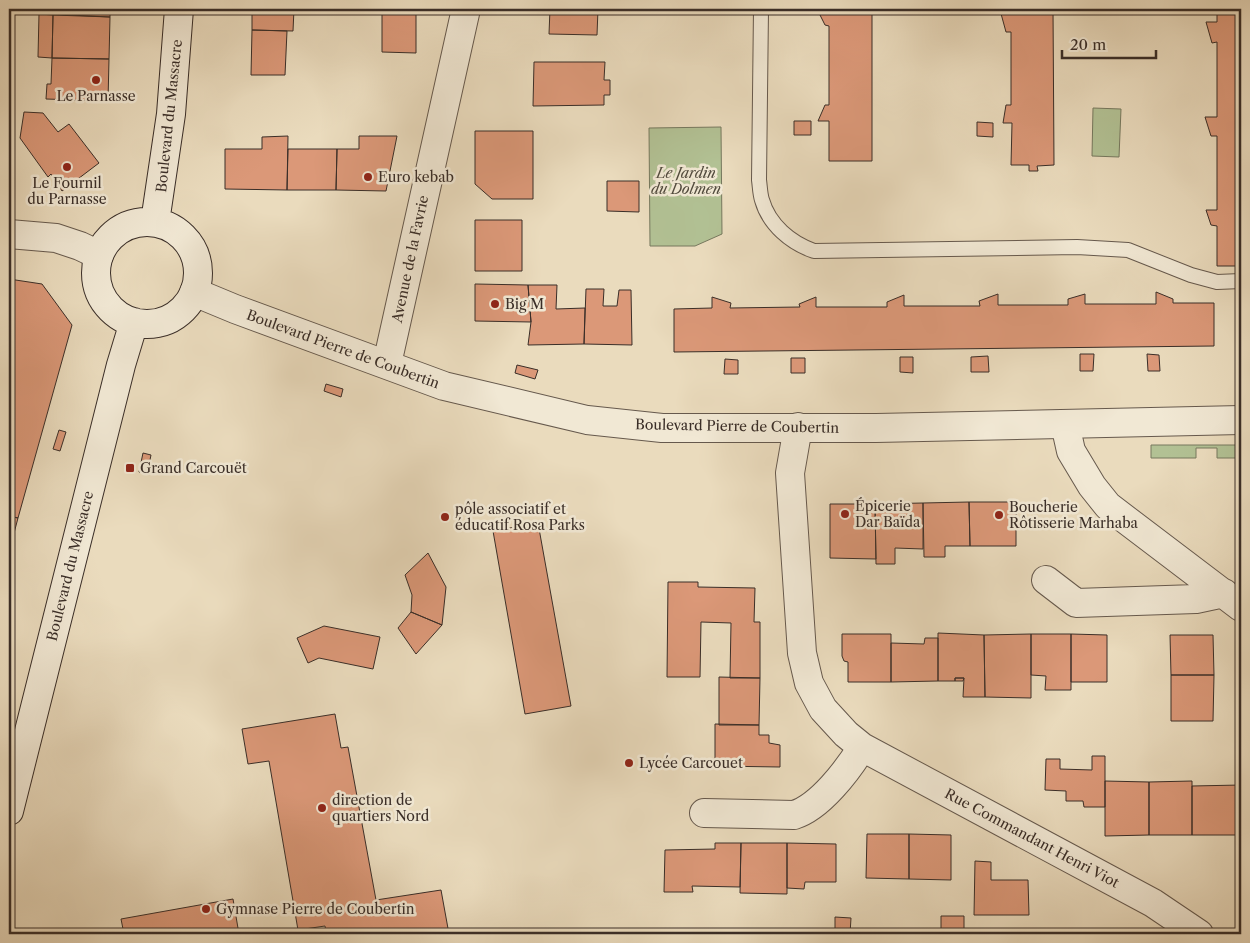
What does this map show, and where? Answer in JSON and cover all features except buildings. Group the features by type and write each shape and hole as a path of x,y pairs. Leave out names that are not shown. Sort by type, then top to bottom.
{"street":[{"name":"Boulevard du Massacre","path":"155,222 171,114 179,9"},
{"name":"Avenue de la Favrie","path":"387,364 466,9"},
{"path":"138,222 155,222 176,230 191,248 198,269 194,292 184,307 170,318 153,324 134,322 115,313 101,297 95,276 99,255 107,240 121,228 138,222"},
{"path":"9,234 56,238 99,255"},
{"name":"Boulevard Pierre de Coubertin","path":"194,292 234,309 444,386 587,420 662,428 876,428 1241,420"},
{"name":"Boulevard du Massacre","path":"9,811 121,365 134,322"},
{"path":"1064,424 1071,451 1092,486 1108,506 1232,600"},
{"name":"Rue Commandant Henri Viot","path":"798,427 790,473 802,653 810,683 823,709 846,734 862,747 1152,903 1199,934"},
{"path":"1046,580 1076,603 1196,599 1232,600"},
{"path":"704,813 794,815 803,812 848,770 862,747"}],"lane":[{"path":"761,9 759,180 762,200 768,214 777,228 791,241 814,251 1077,247 1128,250 1191,275 1217,282 1241,281"}],"green space":[{"path":"1093,108 1121,109 1119,157 1092,156"},
{"name":"Le Jardin du Dolmen","path":"721,127 722,234 695,246 650,246 649,128"},
{"path":"1151,445 1241,445 1241,458 1217,458 1217,448 1196,448 1196,458 1151,458"}],"place":[{"name":"Le Parnasse","path":"96,80"},
{"name":"Le Fournil du Parnasse","path":"67,167"},
{"name":"Euro kebab","path":"368,177"},
{"name":"Big M","path":"495,304"},
{"name":"Grand Carcouët","path":"130,468"},
{"name":"Épicerie Dar Baïda","path":"845,514"},
{"name":"Boucherie Rôtisserie Marhaba","path":"999,515"},
{"name":"pôle associatif et éducatif Rosa Parks","path":"445,517"},
{"name":"Lycée Carcouet","path":"629,763"},
{"name":"direction de quartiers Nord","path":"322,808"},
{"name":"Gymnase Pierre de Coubertin","path":"206,909"}]}
